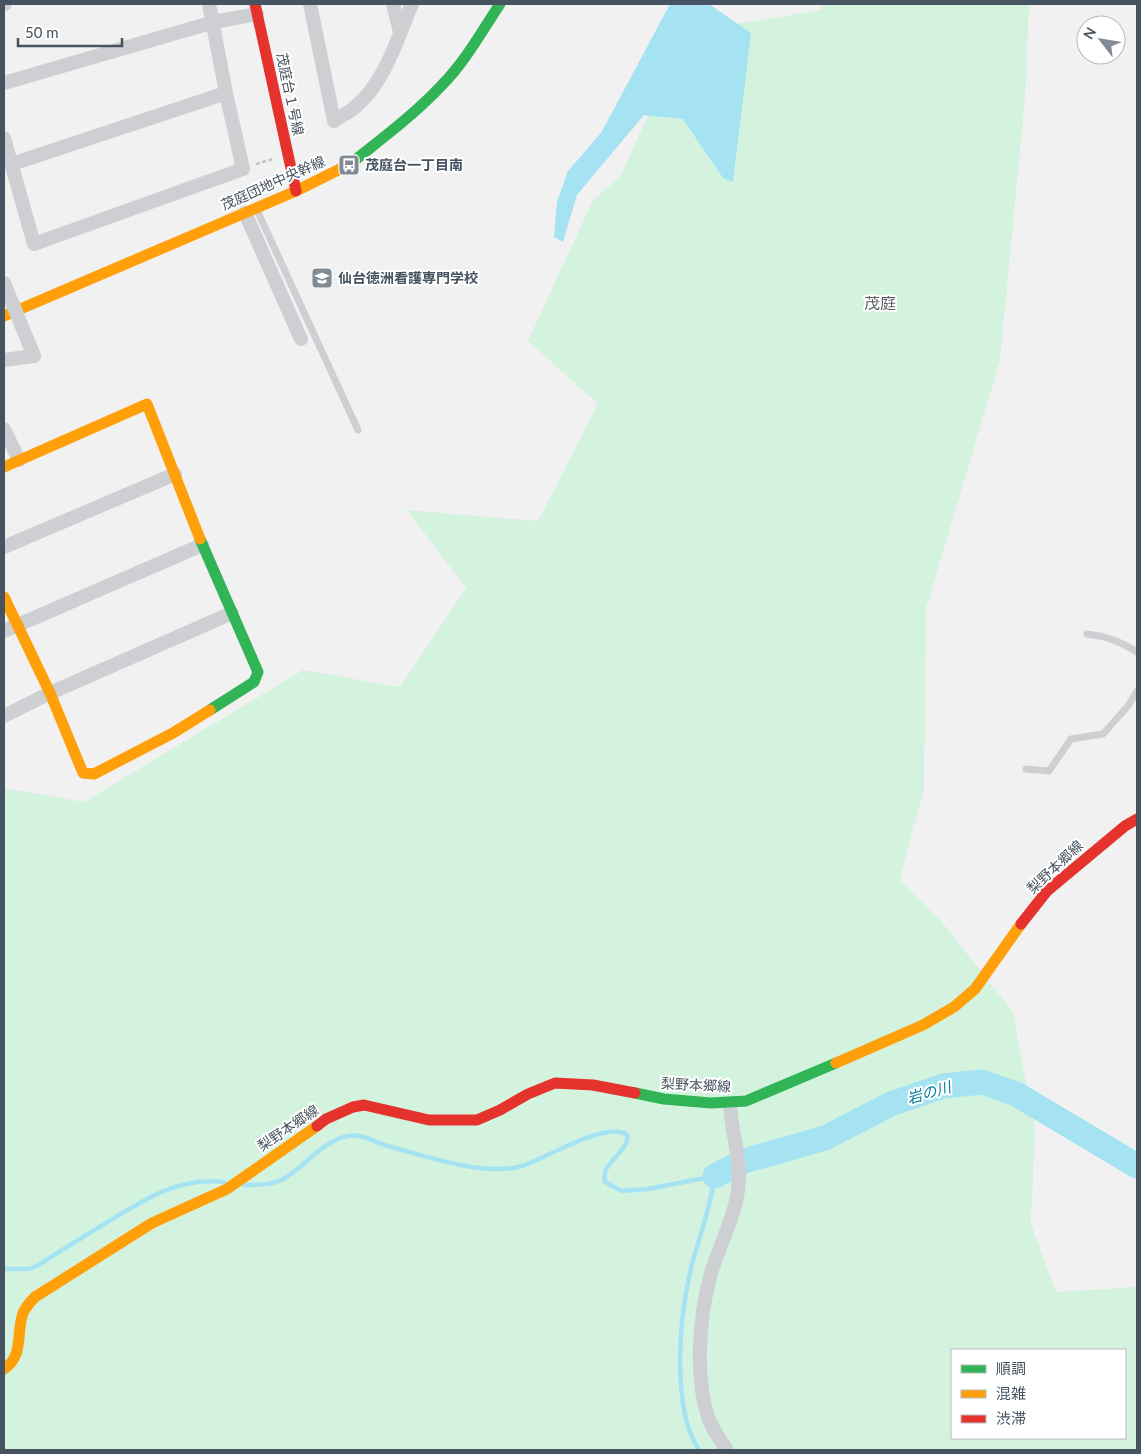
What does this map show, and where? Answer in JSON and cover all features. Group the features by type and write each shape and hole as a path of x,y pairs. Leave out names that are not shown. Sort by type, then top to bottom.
{"street":[{"path":"4,138 34,244 243,169 226,93 210,4"},
{"path":"310,4 334,121 354,107 373,87 390,57 412,4"},
{"path":"392,4 400,32"},
{"name":"茂庭団地中央幹線","path":"4,316 296,191 349,165 414,113 444,84 472,47 500,4"},
{"path":"4,83 256,9"},
{"name":"茂庭台１号線","path":"256,9 296,191"},
{"path":"12,164 226,93"},
{"path":"250,210 301,339"},
{"path":"4,283 34,356 4,360"},
{"path":"4,467 147,404 202,545 258,672 254,682 173,733 94,774 83,773 50,693 4,597"},
{"path":"4,429 19,460"},
{"path":"4,548 175,474"},
{"path":"4,631 202,545"},
{"path":"4,716 50,693 232,614"},
{"name":"梨野本郷線","path":"4,1369 8,1368 14,1359 21,1336 22,1316 35,1296 152,1223 227,1188 339,1112 364,1105 429,1120 477,1120 555,1083 593,1085 664,1099 730,1103 756,1097 923,1025 954,1006 975,989 1012,935 1047,891 1125,826 1137,819"},
{"path":"727,1450 709,1419 704,1402 701,1345 702,1315 710,1278 738,1190 737,1153 730,1118 730,1103"}],"lane":[{"path":"250,210 358,430"},
{"path":"1087,634 1102,635 1137,652"},
{"path":"1026,769 1049,771 1071,739 1103,734 1128,706 1137,691"}],"path":[{"path":"243,169 288,154"}],"green space":[{"path":"823,4 1029,4 1025,99 1000,360 926,609 924,788 900,879 941,921 1013,1012 1035,1130 1031,1224 1056,1292 1137,1286 1137,1450 4,1450 4,788 84,802 303,670 400,687 466,588 407,510 538,521 598,404 528,341 593,200 620,177 650,111 669,35 821,10"}],"water":[{"path":"670,4 709,4 751,33 733,182 723,178 683,119 644,115 577,195 563,242 554,237 557,202 568,171 601,133"}],"waterway":[{"name":"岩の川","path":"715,1176 744,1161 825,1138 891,1104 943,1086 982,1082 1016,1094 1137,1166"},
{"path":"244,1185 265,1184 281,1180 293,1173 323,1148 339,1139 353,1135 455,1164 490,1169 507,1169 522,1166 592,1136 607,1132 619,1132 628,1136 626,1143 606,1169 604,1175 605,1182 621,1191 648,1189 715,1176 689,1276 681,1337 680,1369 684,1410 688,1427 699,1450"},
{"path":"4,1269 29,1269 37,1266 134,1206 162,1192 191,1183 207,1181 224,1182"}],"traffic: fast":[{"path":"342,168 349,165 397,126 442,85 466,56 500,4"},
{"path":"200,539 258,672 254,682 210,710"},
{"path":"635,1093 664,1099 711,1103 746,1101 836,1063"}],"traffic: slow":[{"path":"4,316 296,191 342,168"},
{"path":"4,467 147,404 200,539"},
{"path":"4,597 50,693 83,773 94,774 173,733 210,710"},
{"path":"836,1063 923,1025 954,1007 975,989 1021,924"},
{"path":"4,1369 14,1358 17,1351 23,1313 35,1297 152,1223 227,1189 317,1126"}],"traffic: jam":[{"path":"255,4 296,191"},
{"path":"1021,924 1047,891 1125,826 1137,819"},
{"path":"317,1126 326,1119 353,1107 364,1105 429,1120 477,1120 500,1110 528,1094 555,1083 593,1085 635,1093"}],"place":[{"name":"茂庭台一丁目南","path":"349,165"},
{"name":"仙台徳洲看護専門学校","path":"322,278"}],"district":[{"name":"茂庭","path":"880,303"}]}
